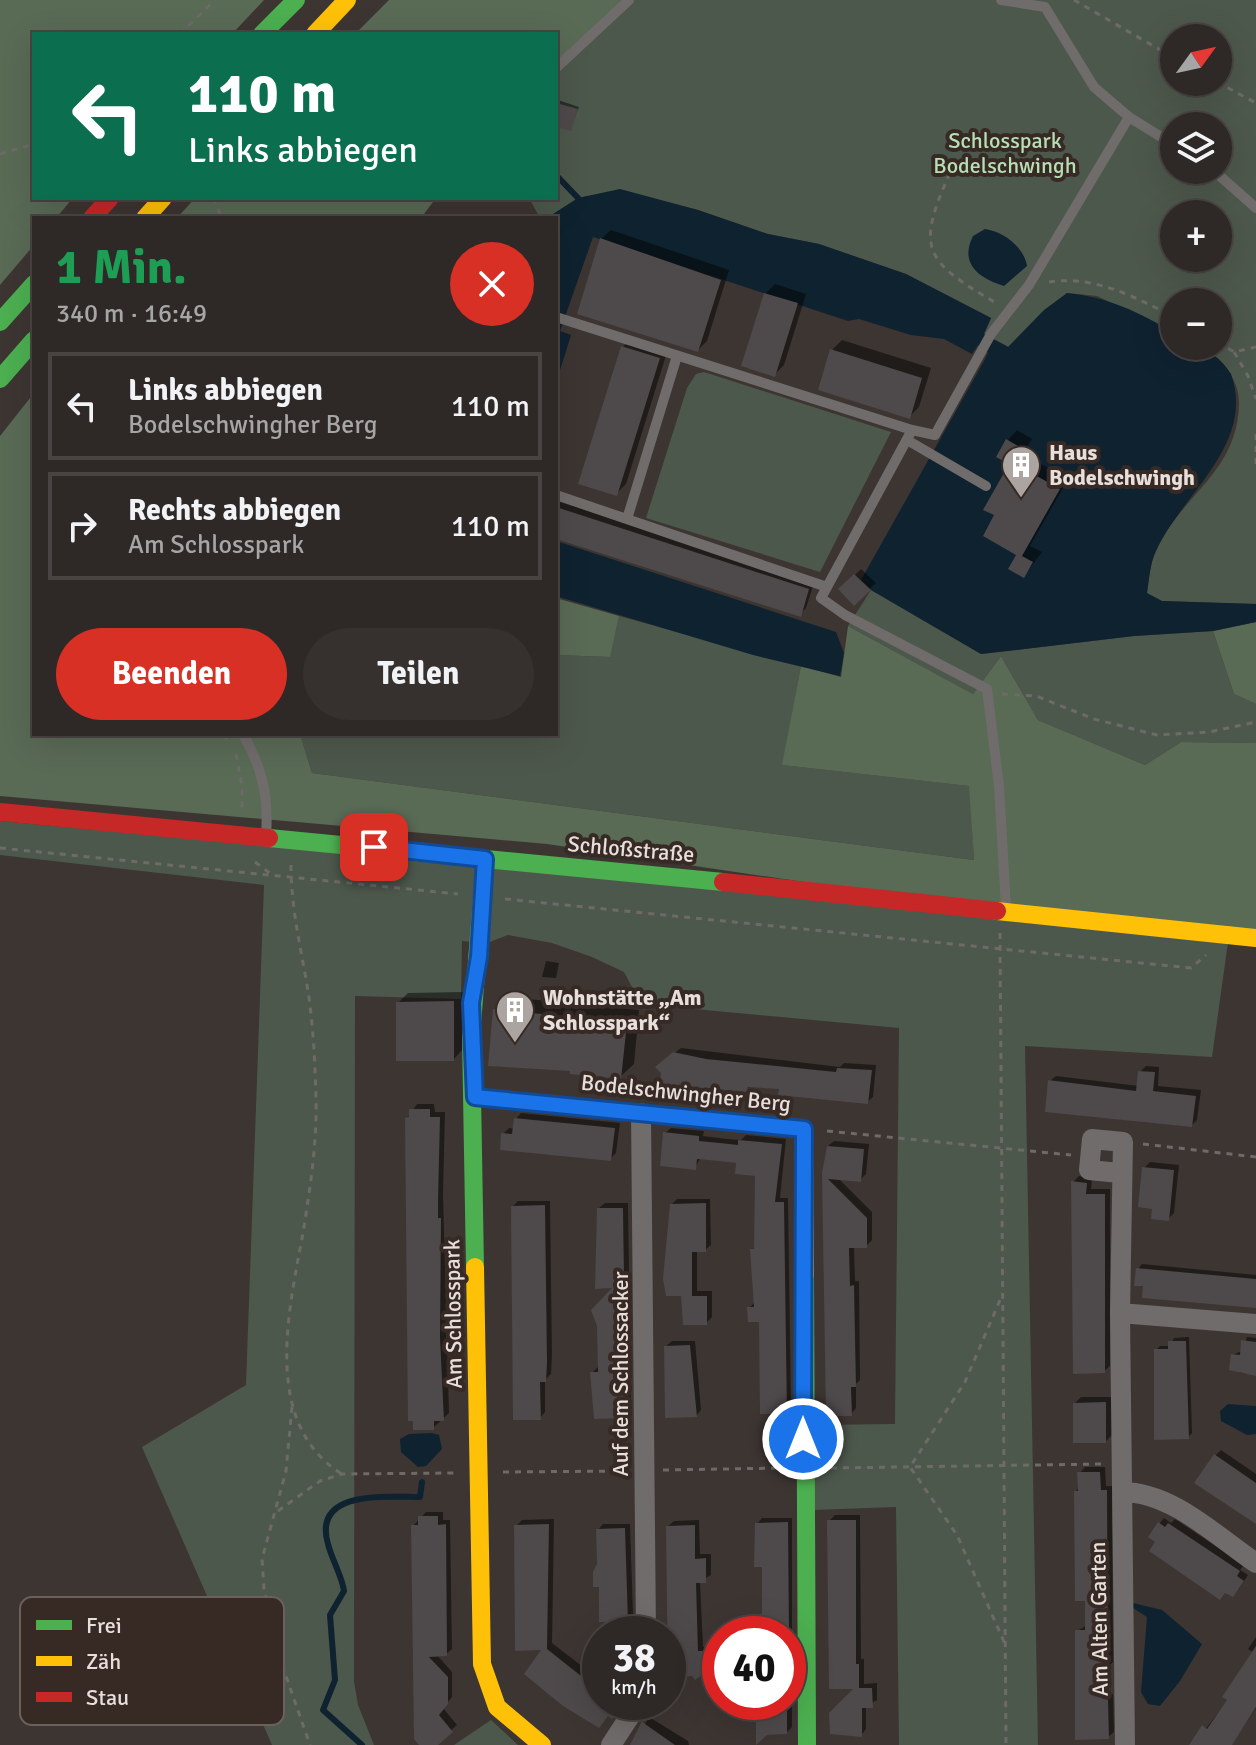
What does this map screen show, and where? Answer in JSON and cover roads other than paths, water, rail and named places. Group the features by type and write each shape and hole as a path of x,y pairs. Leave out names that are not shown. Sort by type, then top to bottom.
{"main road":[{"path":"264,32 296,0"},
{"path":"317,32 347,0"},
{"path":"94,216 108,200"},
{"path":"147,216 161,200"},
{"path":"0,322 32,286"},
{"path":"0,379 32,342"},
{"name":"Schloßstraße","path":"0,812 1256,938"},
{"name":"Am Schlosspark","path":"485,859 479,957 471,1003 485,1678 497,1707 542,1745"},
{"name":"Bodelschwingher Berg","path":"475,1097 804,1129 807,1745"}],"street":[{"name":"Auf dem Schlossacker","path":"641,1113 646,1616"},
{"name":"Am Alten Garten","path":"1120,1173 1089,1170 1092,1139 1123,1142 1120,1173 1120,1313 1125,1745"},
{"path":"1120,1313 1256,1324"},
{"path":"1122,1492 1144,1492 1164,1500 1256,1563"},
{"path":"611,1745 627,1720"}],"lane":[{"path":"558,66 629,0"},
{"path":"1001,0 1045,7 1094,87 1129,117 1160,136"},
{"path":"910,435 935,435 991,334 1029,285 1129,117"},
{"path":"1229,184 1256,208"},
{"path":"558,318 910,435 986,486"},
{"path":"627,519 677,356"},
{"path":"910,435 821,598 845,615 987,689 999,786 1003,911"},
{"path":"558,496 827,587"},
{"path":"244,736 257,760 269,799 266,837"}],"water":[{"path":"620,189 698,210 768,234 819,244 906,274 991,318 984,334 1008,347 1044,310 1067,293 1096,298 1148,318 1160,325 1160,360 1220,360 1231,374 1236,400 1233,424 1225,446 1156,551 1147,593 1162,601 1256,604 1256,622 1213,631 1134,636 981,654 871,590 861,580 988,353 978,345 972,354 944,339 911,335 859,319 848,321 593,237 560,331 571,335 558,377 558,216 550,216 578,198"},
{"path":"985,229 999,233 1012,242 1025,259 1027,266 1004,286 987,279 970,262 968,254 973,236"},
{"path":"558,542 836,632 844,653 840,676 753,655 558,597"},
{"path":"1228,1404 1256,1406 1256,1434 1247,1435 1221,1421 1220,1411"},
{"path":"409,1434 439,1435 442,1449 426,1466 418,1467 401,1452 400,1439"},
{"path":"1133,1603 1162,1610 1202,1644 1180,1681 1160,1706 1148,1704 1141,1692 1147,1617 1133,1608"}],"waterway":[{"path":"558,177 578,198"},
{"path":"362,1745 323,1710 335,1680 330,1615 344,1591 328,1544 326,1526 331,1513 341,1505 372,1497 420,1497 422,1482"}],"place":[{"name":"Haus Bodelschwingh","path":"1021,499"},
{"name":"Wohnstätte „Am Schlosspark“","path":"515,1044"}],"park label":[{"name":"Schlosspark Bodelschwingh","path":"1005,152"}]}
